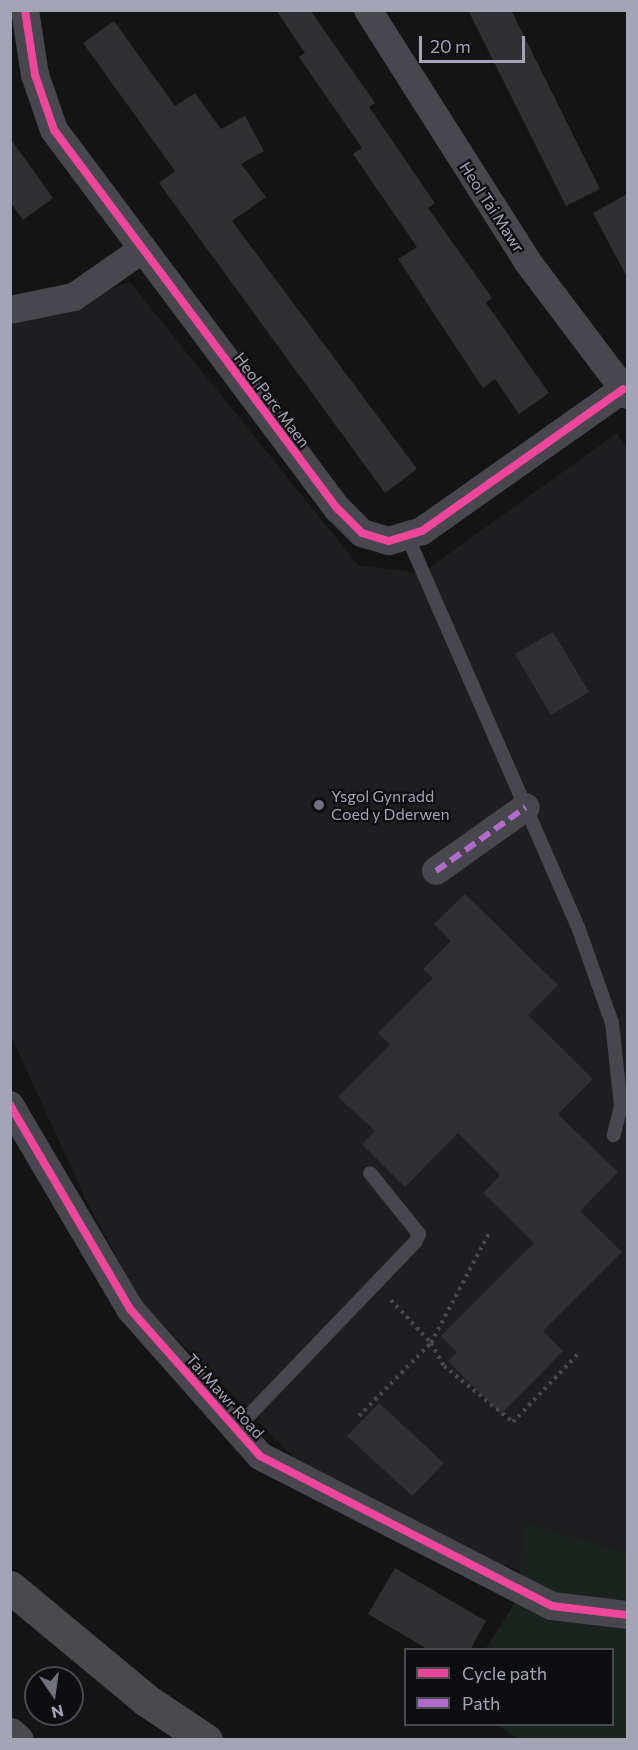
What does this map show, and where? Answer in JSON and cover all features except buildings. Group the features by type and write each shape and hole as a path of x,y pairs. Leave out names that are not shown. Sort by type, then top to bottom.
{"highway":[{"path":"10,1587 146,1700 206,1740"},
{"path":"10,1734 17,1740"}],"street":[{"name":"Heol Parc Maen","path":"25,10 35,75 54,130 338,509 362,533 389,541 408,538"},
{"name":"Heol Tai Mawr","path":"368,10 527,261 625,392"},
{"path":"10,310 74,297 143,249"},
{"path":"408,538 625,392"},
{"path":"436,871 526,807"},
{"name":"Tai Mawr Road","path":"10,1105 130,1309 260,1456 552,1606 627,1615"}],"lane":[{"path":"408,538 526,807 612,1023 621,1106 614,1135"},
{"path":"236,1429 419,1234 370,1173"}],"path":[{"path":"359,1416 431,1343 489,1233"},
{"path":"375,1281 431,1343 444,1366 513,1422 579,1353"}],"shaded area":[{"name":"Ysgol Gynradd Coed y Dderwen","path":"130,282 358,565 422,573 617,433 627,449 627,1603 592,1599 482,1556 296,1460 142,1303 87,1202 11,1036 10,325"},
{"path":"524,1522 627,1553 627,1739 519,1739 499,1726 614,1726 614,1648 486,1648 518,1598"}],"marked path":[{"path":"436,871 526,807"}],"cycle path":[{"path":"25,10 35,75 54,130 338,509 362,533 389,541 422,531 623,389"},
{"path":"10,1105 130,1309 260,1456 552,1606 628,1615"}],"place":[{"name":"Ysgol Gynradd Coed y Dderwen","path":"319,805"}]}
